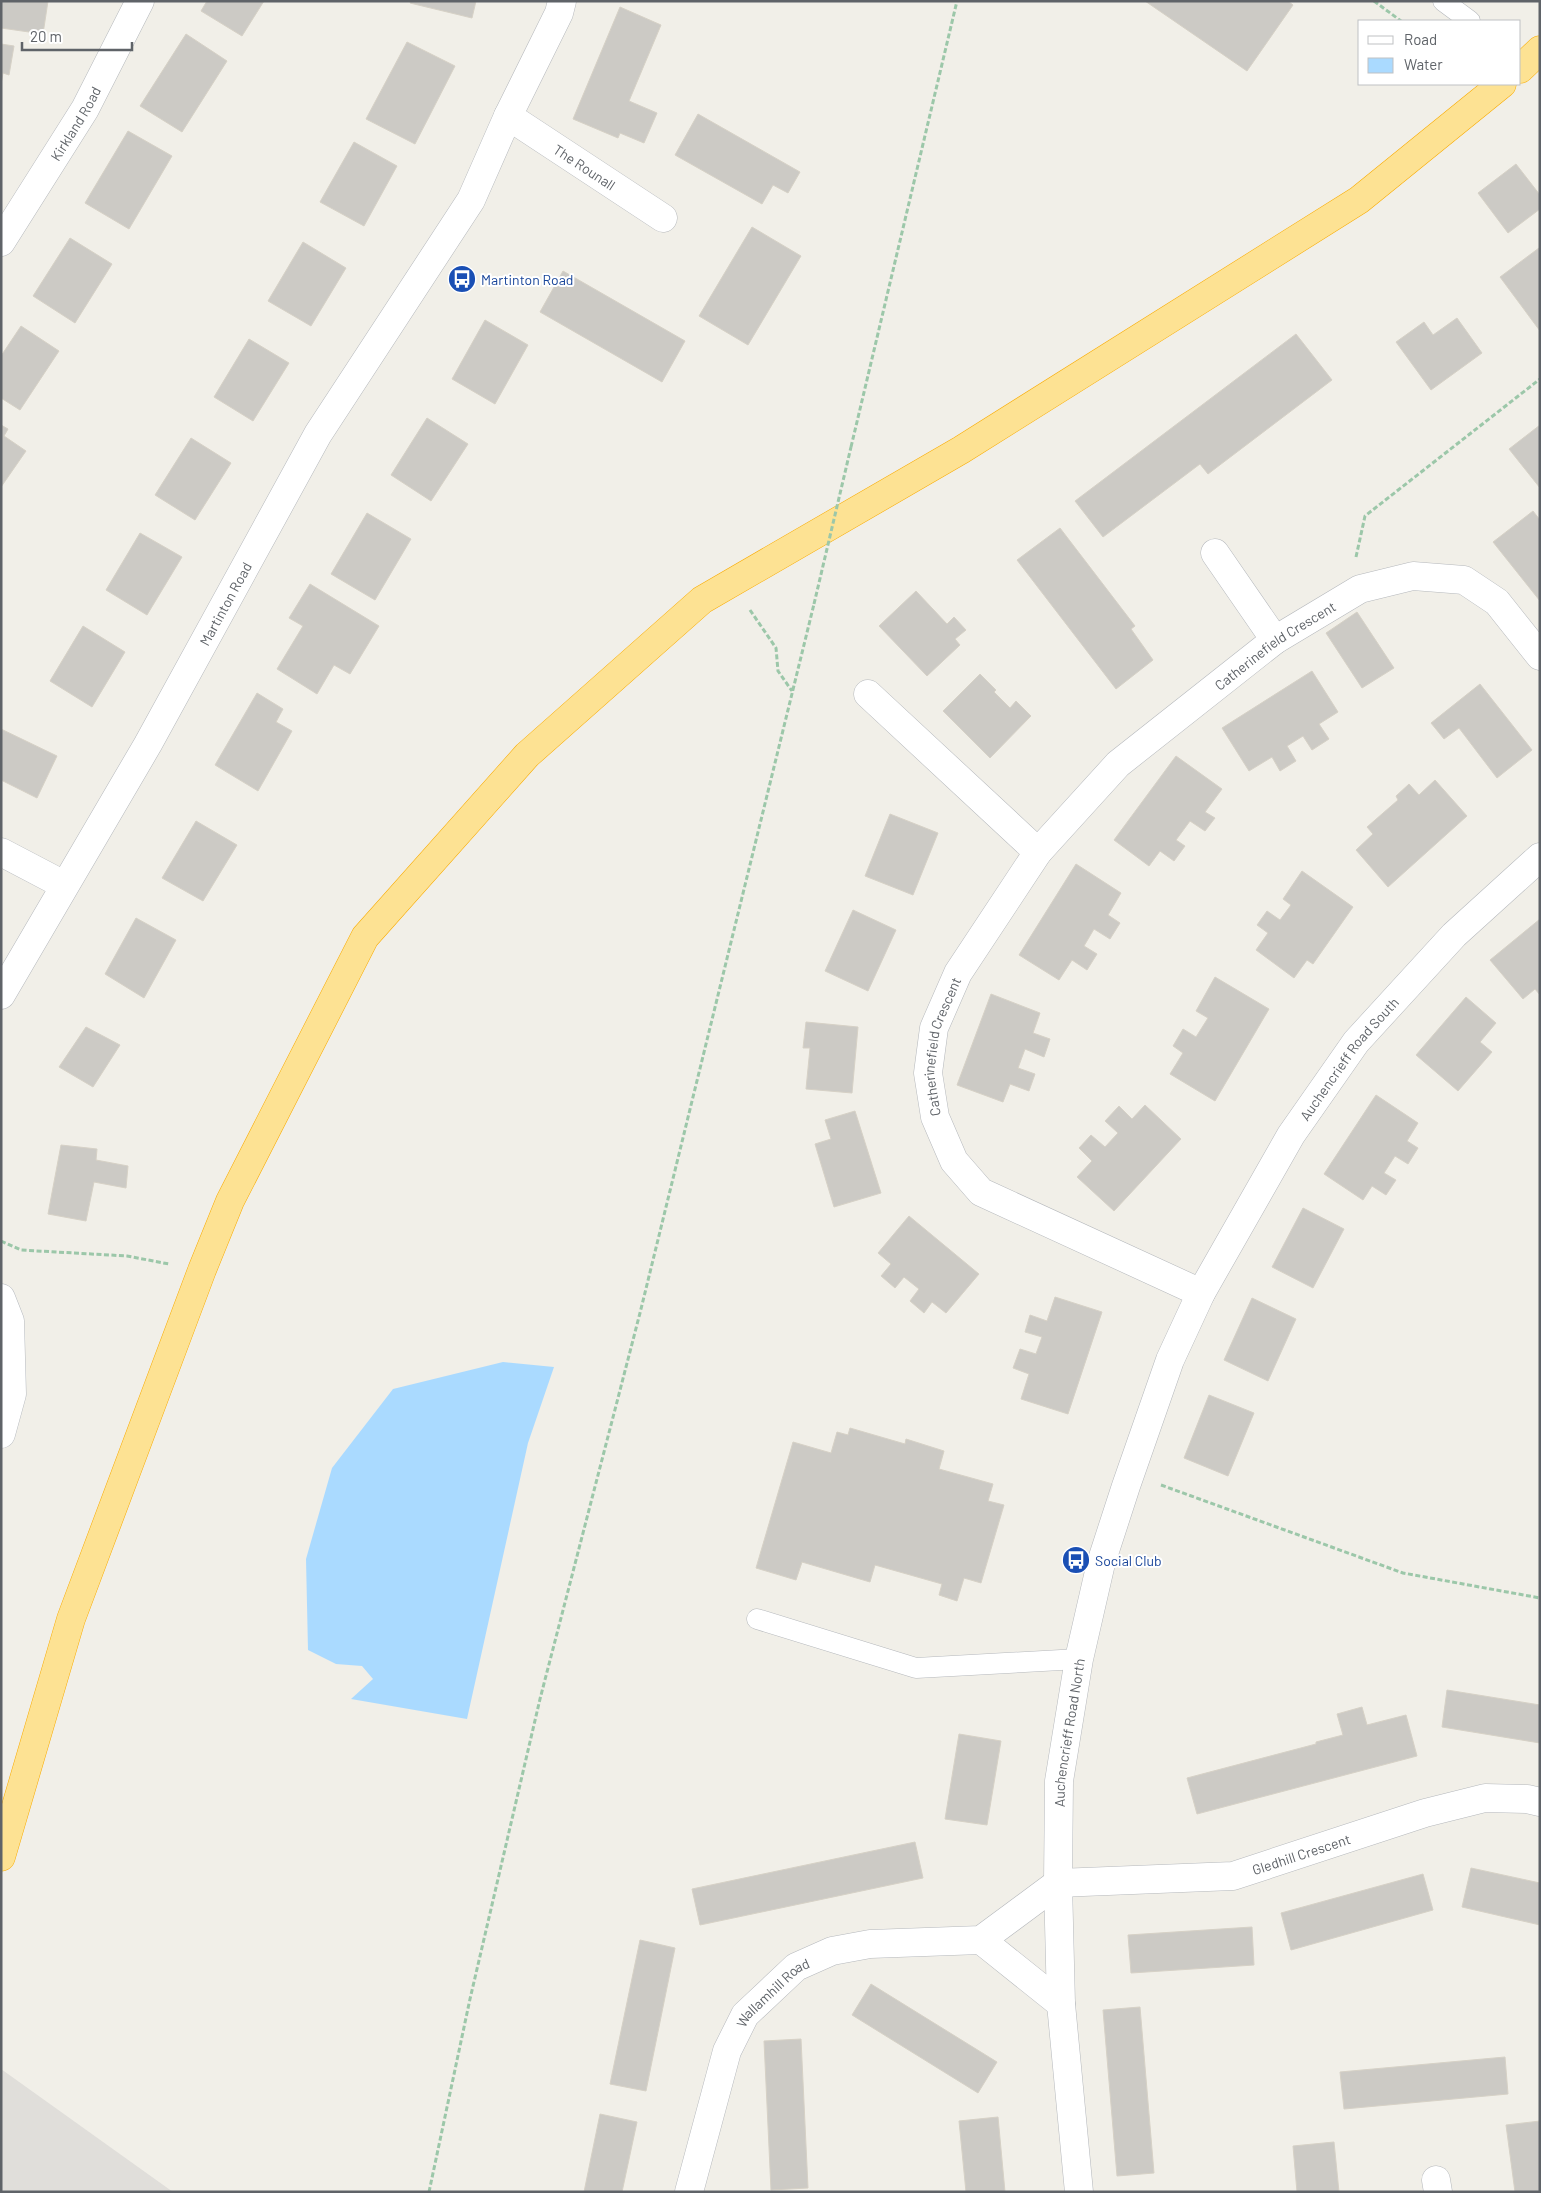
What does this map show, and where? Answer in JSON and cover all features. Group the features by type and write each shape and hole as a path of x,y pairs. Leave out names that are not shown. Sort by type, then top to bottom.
{"highway":[{"path":"1,1857 71,1619 202,1270 230,1201 365,937 527,755 702,600 961,450 1359,200 1501,85"}],"street":[{"name":"Kirkland Road","path":"1,242 85,108 140,1"},
{"name":"Martinton Road","path":"1,995 148,744 318,434 471,200 508,116 559,13 562,1"},
{"name":"The Rounall","path":"508,116 663,218"},
{"path":"1215,553 1275,640"},
{"name":"Catherinefield Crescent","path":"1200,1293 981,1192 954,1161 935,1118 928,1073 934,1028 958,973 1038,852 1118,764 1275,640 1360,589 1413,576 1464,580 1497,602 1540,656"},
{"path":"868,694 1038,852"},
{"path":"1,852 64,885"},
{"name":"Auchencrieff Road South","path":"1200,1293 1291,1134 1356,1042 1454,936 1540,857"},
{"name":"Auchencrieff Road North","path":"1079,2192 1061,2004 1058,1883 1059,1780 1079,1659 1101,1564 1170,1360 1200,1293"},
{"path":"1,1298 10,1321 12,1394 1,1434"},
{"name":"Gledhill Crescent","path":"1058,1883 1233,1876 1425,1813 1485,1798 1526,1799 1540,1802"},
{"path":"1058,1883 981,1940 1061,2004"},
{"name":"Wallamhill Road","path":"689,2192 727,2051 745,2015 796,1967 832,1951 870,1944 981,1940"}],"lane":[{"path":"1443,1 1469,20"},
{"path":"757,1619 916,1668 1079,1659"}],"path":[{"path":"429,2192 470,1999 538,1709 640,1313 793,692 957,1"},
{"path":"1374,1 1400,20"},
{"path":"1347,598 1365,516 1540,379"},
{"path":"730,583 776,648 778,672 793,692"},
{"path":"1,1241 22,1250 127,1256 202,1270"},
{"path":"1130,1474 1403,1573 1540,1598"}],"shaded area":[{"path":"1,2069 173,2192 1,2192"}],"water":[{"path":"503,1362 554,1367 528,1443 467,1719 351,1699 373,1679 362,1666 336,1664 308,1650 306,1559 332,1468 393,1389"}],"building":[{"path":"1,1 48,1 43,34 1,28"},
{"path":"207,1 264,1 242,36 201,11"},
{"path":"411,1 476,1 472,18 410,3"},
{"path":"1145,1 1288,1 1293,5 1247,71"},
{"path":"620,7 661,25 629,101 657,113 644,143 620,133 618,138 573,119"},
{"path":"186,34 227,61 182,132 140,106"},
{"path":"407,42 455,66 415,144 366,119"},
{"path":"1,44 14,46 9,75 3,73 1,84"},
{"path":"698,114 800,172 788,193 773,185 762,204 675,155"},
{"path":"128,131 172,156 129,229 85,203"},
{"path":"354,142 397,166 364,226 320,202"},
{"path":"1516,164 1540,195 1540,209 1508,233 1478,193"},
{"path":"752,227 801,256 748,345 699,316"},
{"path":"70,238 112,264 75,323 33,296"},
{"path":"303,242 346,268 311,326 268,301"},
{"path":"1540,249 1540,331 1500,277"},
{"path":"563,271 685,341 662,382 540,312"},
{"path":"1457,318 1482,353 1431,390 1396,342 1424,322 1433,335"},
{"path":"485,320 528,345 495,404 452,379"},
{"path":"21,326 59,351 20,410 1,398 1,356"},
{"path":"1296,334 1332,380 1208,474 1200,464 1103,537 1075,501"},
{"path":"249,339 289,363 253,421 214,397"},
{"path":"427,418 468,444 431,501 391,475"},
{"path":"1,425 8,429 4,436 26,451 1,487"},
{"path":"1540,425 1540,488 1509,449"},
{"path":"191,438 231,463 195,520 155,495"},
{"path":"1533,511 1540,520 1540,601 1493,542"},
{"path":"367,513 411,539 375,600 331,574"},
{"path":"1060,528 1135,626 1131,629 1153,660 1116,689 1017,560"},
{"path":"140,533 182,557 147,615 106,590"},
{"path":"310,584 379,626 350,674 334,665 317,694 277,669 303,626 289,618"},
{"path":"916,591 947,624 954,617 966,630 955,639 960,645 927,676 879,626"},
{"path":"1357,612 1394,668 1362,688 1326,633"},
{"path":"83,626 125,652 92,707 50,681"},
{"path":"1312,671 1338,712 1319,724 1329,739 1312,750 1303,736 1287,746 1296,761 1280,771 1272,757 1249,771 1222,728"},
{"path":"980,674 1010,708 1016,701 1031,716 990,758 943,711"},
{"path":"1480,684 1532,750 1497,778 1459,728 1444,739 1431,723"},
{"path":"257,693 283,709 276,722 292,731 258,791 215,765"},
{"path":"1,729 57,756 37,798 1,780"},
{"path":"1176,756 1222,789 1205,812 1215,818 1205,831 1190,821 1176,840 1185,846 1174,861 1160,851 1149,866 1114,840"},
{"path":"1435,780 1467,816 1388,887 1356,850 1373,834 1367,827 1398,800 1396,796 1409,784 1419,795"},
{"path":"890,814 938,833 913,895 865,876"},
{"path":"196,821 237,845 203,901 162,878"},
{"path":"1076,864 1121,893 1108,915 1120,923 1110,939 1094,929 1084,946 1097,954 1087,970 1072,960 1059,980 1019,955"},
{"path":"1302,871 1353,907 1313,964 1307,960 1294,978 1256,950 1268,933 1257,925 1267,911 1280,920 1291,905 1283,899"},
{"path":"853,910 896,930 868,991 825,971"},
{"path":"136,918 176,940 144,998 105,974"},
{"path":"1540,919 1540,995 1535,989 1523,999 1490,960"},
{"path":"1215,977 1269,1009 1215,1101 1170,1074 1183,1053 1173,1046 1183,1029 1196,1037 1208,1018 1196,1011"},
{"path":"991,994 1040,1013 1033,1033 1050,1039 1044,1057 1025,1049 1018,1068 1035,1074 1029,1091 1010,1084 1003,1102 957,1085"},
{"path":"1466,997 1496,1023 1480,1042 1492,1052 1458,1091 1416,1055"},
{"path":"806,1022 858,1027 852,1093 806,1089 810,1048 803,1048"},
{"path":"86,1027 120,1045 93,1087 59,1067"},
{"path":"1376,1095 1418,1123 1407,1141 1418,1148 1408,1164 1395,1156 1384,1173 1396,1180 1386,1195 1372,1186 1363,1200 1324,1174"},
{"path":"1145,1105 1181,1139 1114,1211 1077,1177 1092,1161 1079,1148 1091,1135 1105,1147 1118,1133 1105,1121 1119,1106 1132,1119"},
{"path":"855,1111 881,1193 834,1207 815,1144 831,1139 825,1120"},
{"path":"61,1145 97,1149 96,1160 128,1166 126,1188 94,1182 86,1221 48,1214"},
{"path":"1303,1208 1344,1229 1313,1288 1272,1267"},
{"path":"909,1216 979,1274 946,1313 932,1302 924,1313 910,1301 919,1289 904,1277 895,1288 881,1276 891,1264 878,1253"},
{"path":"1055,1297 1102,1312 1068,1414 1021,1399 1029,1374 1013,1368 1020,1349 1036,1354 1042,1337 1025,1332 1030,1315 1047,1321"},
{"path":"1252,1298 1296,1319 1268,1381 1224,1360"},
{"path":"1209,1395 1254,1413 1228,1476 1184,1458"},
{"path":"850,1428 905,1444 906,1439 944,1451 939,1469 993,1484 988,1501 1004,1505 981,1583 964,1578 957,1601 939,1595 942,1584 875,1565 870,1582 802,1562 796,1580 756,1568 793,1442 831,1453 837,1432 848,1435"},
{"path":"1447,1690 1540,1705 1540,1743 1442,1727"},
{"path":"1362,1707 1367,1725 1406,1715 1417,1756 1197,1814 1187,1778 1316,1744 1316,1742 1343,1735 1337,1714"},
{"path":"959,1734 1001,1741 987,1825 945,1819"},
{"path":"915,1842 923,1878 700,1925 692,1889"},
{"path":"1471,1868 1540,1883 1540,1925 1462,1907"},
{"path":"1423,1874 1433,1910 1291,1950 1281,1913"},
{"path":"1252,1927 1254,1965 1131,1973 1128,1935"},
{"path":"640,1940 675,1948 646,2091 610,2084"},
{"path":"871,1984 997,2062 978,2093 852,2015"},
{"path":"1140,2007 1154,2173 1117,2176 1103,2010"},
{"path":"801,2039 808,2188 771,2190 764,2041"},
{"path":"1505,2057 1508,2094 1344,2109 1340,2072"},
{"path":"600,2114 637,2122 622,2192 584,2192"},
{"path":"998,2117 1005,2192 966,2192 959,2121"},
{"path":"1540,2121 1540,2192 1515,2192 1506,2125"},
{"path":"1334,2142 1339,2192 1297,2192 1293,2146"}],"place":[{"name":"Martinton Road","path":"462,279"},
{"name":"Social Club","path":"1076,1560"}]}
